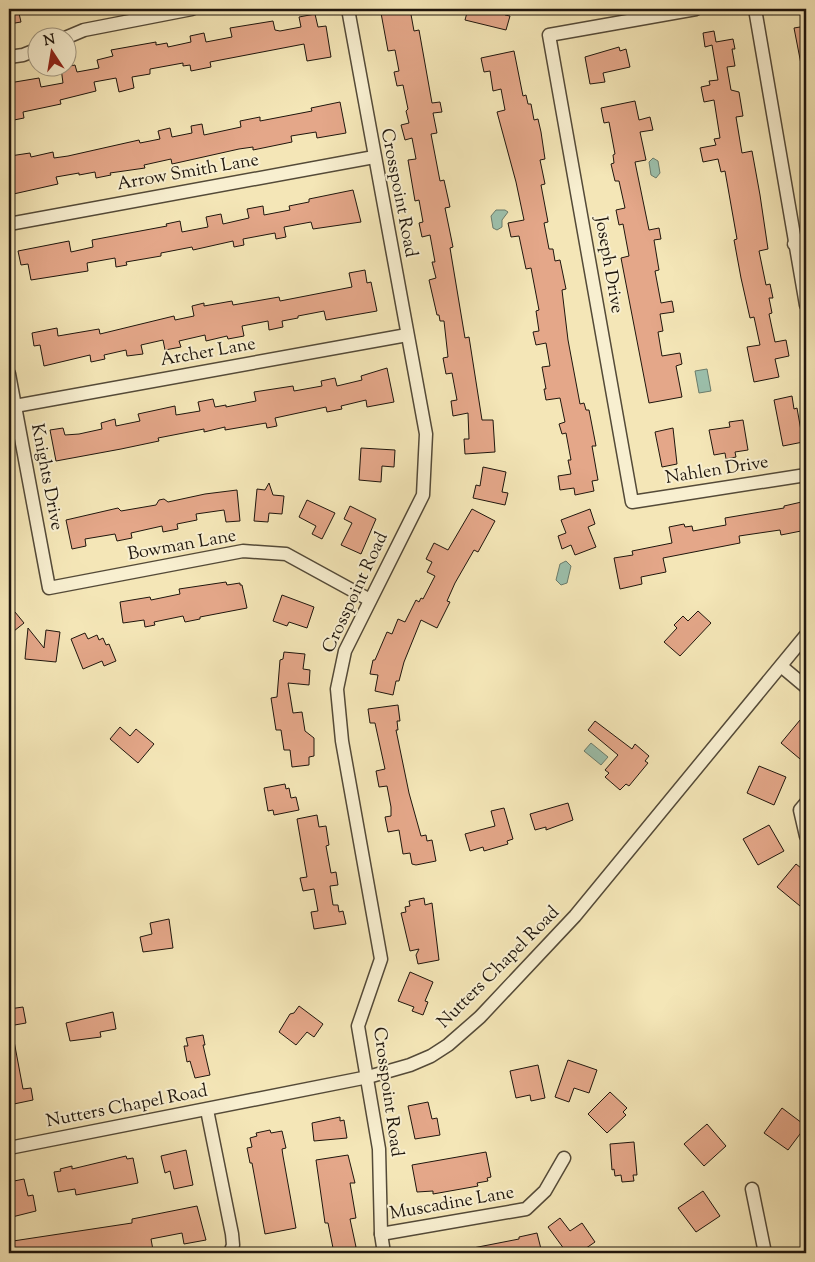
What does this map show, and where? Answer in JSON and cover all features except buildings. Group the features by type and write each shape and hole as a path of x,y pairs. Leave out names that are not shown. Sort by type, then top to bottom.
{"street":[{"path":"78,33 192,9"},
{"name":"Crosspoint Road","path":"348,9 426,434 422,495 345,651 337,689 342,741 381,959 358,1026 379,1150 380,1234 384,1253"},
{"name":"Joseph Drive","path":"632,502 549,35 696,9"},
{"path":"755,9 800,243 806,305"},
{"path":"9,57 28,53"},
{"name":"Arrow Smith Lane","path":"9,224 374,157"},
{"name":"Archer Lane","path":"15,406 407,335"},
{"name":"Knights Drive","path":"9,374 49,588"},
{"name":"Nahlen Drive","path":"632,502 806,475"},
{"name":"Bowman Lane","path":"49,588 243,551 286,554 370,600"},
{"name":"Nutters Chapel Road","path":"9,1148 368,1077 410,1065 431,1056 448,1045 480,1017 575,916 806,635"},
{"path":"781,666 806,687"},
{"path":"806,803 800,810 806,836"},
{"path":"207,1110 232,1234 233,1245 230,1253"},
{"name":"Muscadine Lane","path":"380,1234 526,1209 545,1191 564,1158"},
{"path":"752,1189 764,1253"}],"shaded area":[{"path":"653,158 658,161 660,173 656,178 651,175 649,162"},
{"path":"496,210 508,212 502,220 502,227 497,230 493,228 491,216"},
{"path":"707,369 711,391 699,393 695,371"},
{"path":"566,561 571,566 567,583 561,585 556,580 560,564"},
{"path":"591,743 608,757 601,765 584,751"}]}
